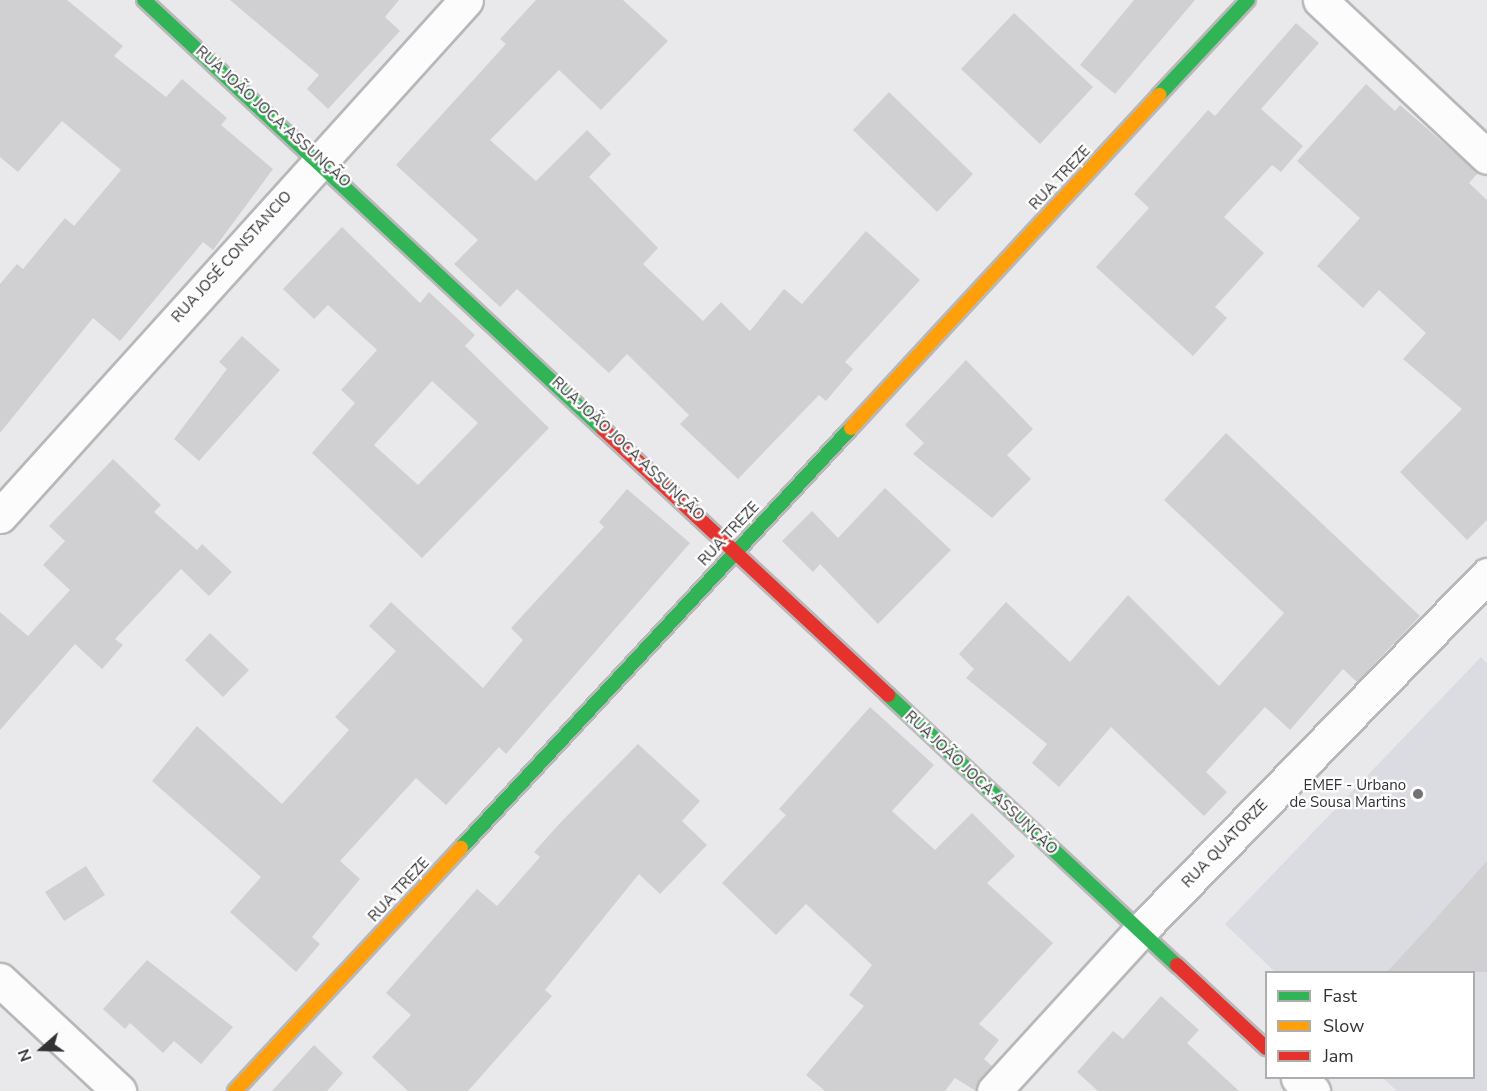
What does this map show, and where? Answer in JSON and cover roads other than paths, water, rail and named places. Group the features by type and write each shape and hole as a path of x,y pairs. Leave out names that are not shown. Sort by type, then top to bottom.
{"street":[{"name":"RUA JOÃO JOCA ASSUNÇÃO","path":"144,0 320,159 1139,932 1265,1047"},
{"name":"RUA JOSÉ CONSTANCIO","path":"0,516 466,0"},
{"name":"RUA TREZE","path":"235,1091 1248,0"},
{"path":"1320,0 1487,157"},
{"name":"RUA QUATORZE","path":"994,1091 1139,932 1487,575"},
{"path":"0,980 119,1091"},
{"path":"1300,1079 1313,1091"}],"place":[{"name":"EMEF - Urbano de Sousa Martins","path":"1418,794"}]}
